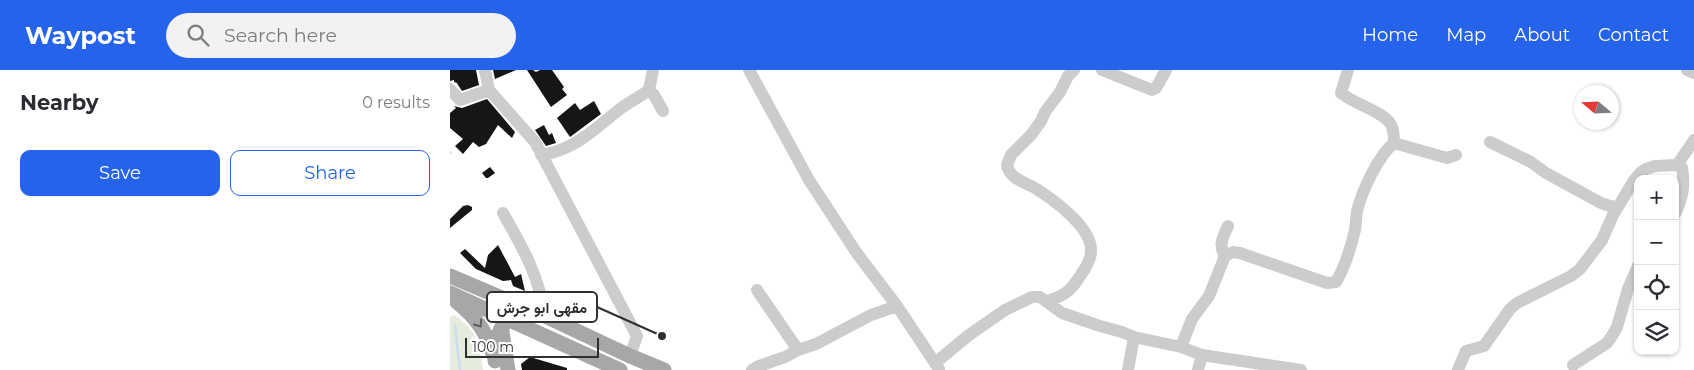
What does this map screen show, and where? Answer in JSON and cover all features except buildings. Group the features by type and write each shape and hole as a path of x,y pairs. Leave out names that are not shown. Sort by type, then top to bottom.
{"main road":[{"path":"455,278 664,370"},
{"path":"455,278 487,296 503,321"},
{"path":"450,295 503,321 620,370"},
{"path":"450,295 472,313 502,364"},
{"path":"502,364 495,348 497,338 503,321 519,314 586,341 594,340"},
{"path":"502,364 512,340 516,336 537,334"}],"street":[{"path":"485,70 489,90 535,142 637,336 630,356"},
{"path":"541,155 553,154 580,141 624,106 649,90 653,70"},
{"path":"749,70 809,180 856,252 897,306 937,366 969,335 1019,302 1032,297 1040,297 1062,313 1134,337 1181,347 1202,354 1301,370"},
{"path":"1047,301 1065,294 1073,287 1090,259 1092,252 1090,242 1084,231 1063,209 1036,189 1012,176 1007,165 1011,155 1036,128 1049,105 1060,92 1068,76 1074,70"},
{"path":"1102,70 1152,90 1156,88 1166,70"},
{"path":"1348,70 1341,94 1348,100 1382,116 1390,123 1394,143"},
{"path":"1687,70 1694,73"},
{"path":"450,89 460,100 489,90"},
{"path":"649,90 663,111"},
{"path":"1677,165 1694,140"},
{"path":"1490,142 1531,162 1546,173 1601,203 1613,207 1618,206"},
{"path":"1394,143 1447,158 1456,155"},
{"path":"1181,347 1192,319 1209,296 1225,256 1233,252 1328,283 1336,282 1350,247 1361,200 1372,174 1387,149 1394,143"},
{"path":"1458,370 1466,351 1484,346 1517,303 1571,276 1580,269 1602,240 1618,206 1640,173 1655,166 1677,165 1682,168 1684,190 1679,205"},
{"path":"503,213 526,253 542,294 545,316"},
{"path":"1225,256 1221,245 1228,226"},
{"path":"1573,365 1607,342 1612,336 1617,327 1634,275"},
{"path":"757,290 798,350"},
{"path":"752,370 822,341 871,315 897,306"},
{"path":"1128,370 1134,337"},
{"path":"1198,370 1202,354"}],"green space":[{"path":"454,315 473,332 480,352 483,370 450,370 450,317"}],"waterway":[{"path":"455,326 460,370"}],"place":[{"name":"مقهى ابو جرش","path":"662,336"}]}
